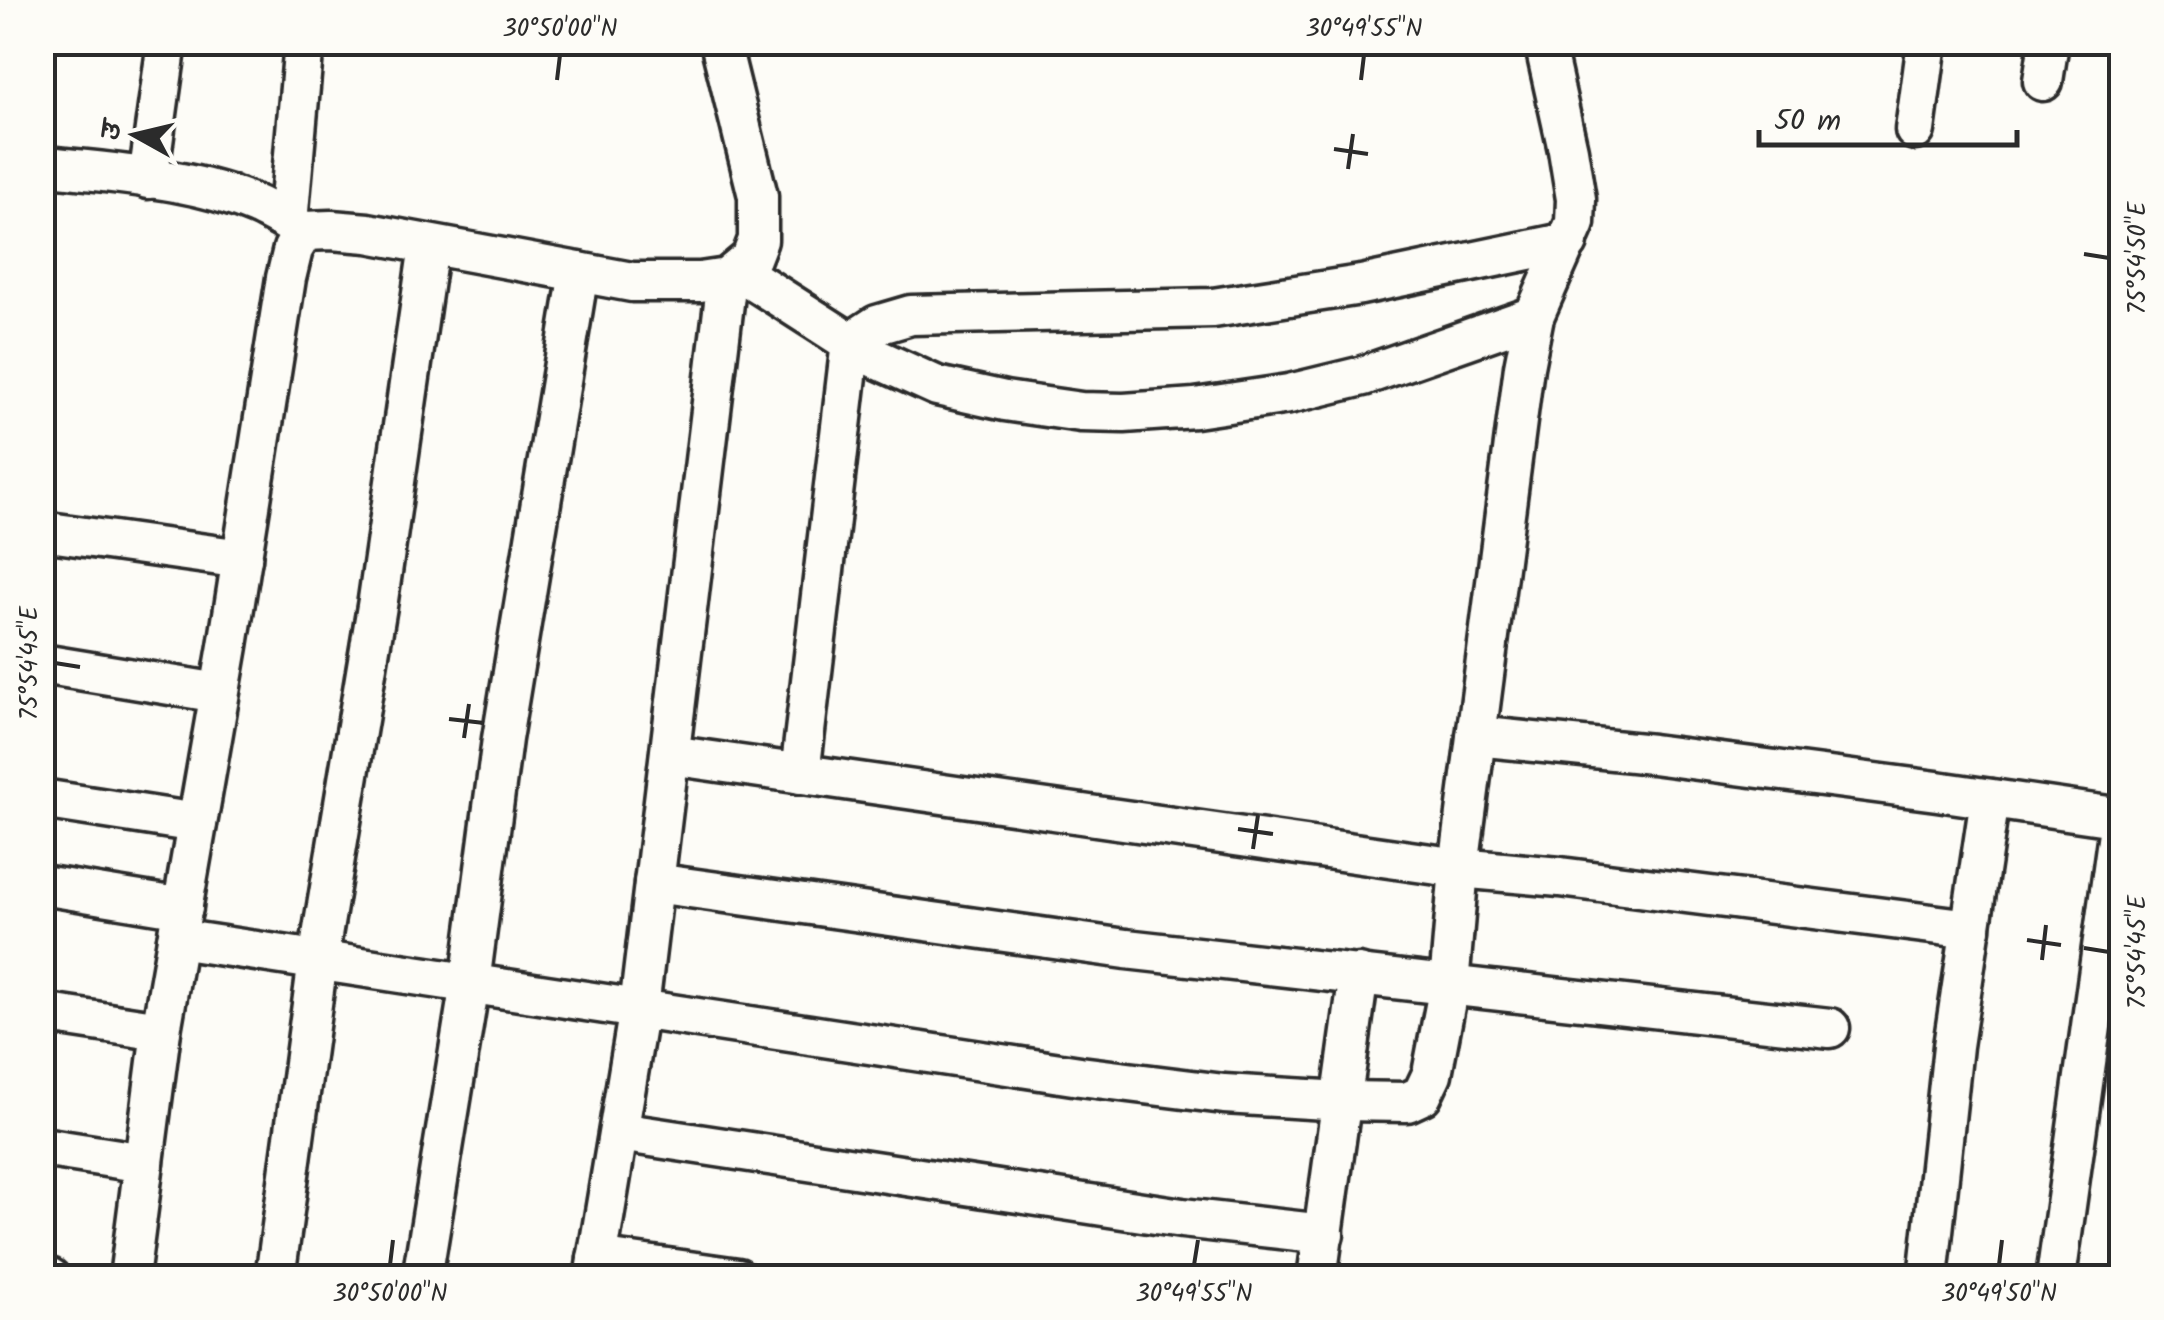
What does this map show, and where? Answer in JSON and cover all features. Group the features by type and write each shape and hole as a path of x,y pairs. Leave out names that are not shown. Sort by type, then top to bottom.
{"street":[{"path":"148,178 166,42"},
{"path":"130,1278 161,1031 293,250 304,42"},
{"path":"42,165 206,189 256,205 296,227 368,234 632,282 700,282 733,274 751,258 758,240 758,196 720,42"},
{"path":"42,886 318,960 1080,1076 1224,1094 1344,1101 1408,1102 1422,1095 1432,1074 1449,984 1476,736 1524,367 1534,316 1574,222 1576,199 1568,150 1544,42"},
{"path":"1915,130 1928,42"},
{"path":"2043,80 2049,42"},
{"path":"850,342 878,324 911,315 1213,308 1361,285 1568,242"},
{"path":"275,1278 318,960 378,600 429,245"},
{"path":"422,1278 470,983 502,739 579,272"},
{"path":"733,274 873,357 937,386 1081,412 1195,408 1289,394 1363,376 1534,316"},
{"path":"733,274 639,1008 596,1268 738,1278"},
{"path":"800,774 850,342"},
{"path":"42,531 242,559"},
{"path":"42,664 219,693"},
{"path":"1476,736 1652,754 2121,818 2056,1278"},
{"path":"670,755 1460,868 1560,877 1971,930"},
{"path":"42,799 197,823"},
{"path":"1928,1278 1953,1046 1990,799"},
{"path":"654,883 1106,946 1830,1028"},
{"path":"1317,1278 1360,974"},
{"path":"42,1013 161,1031"},
{"path":"618,1132 1182,1218 1324,1234"},
{"path":"42,1147 144,1163"}]}
